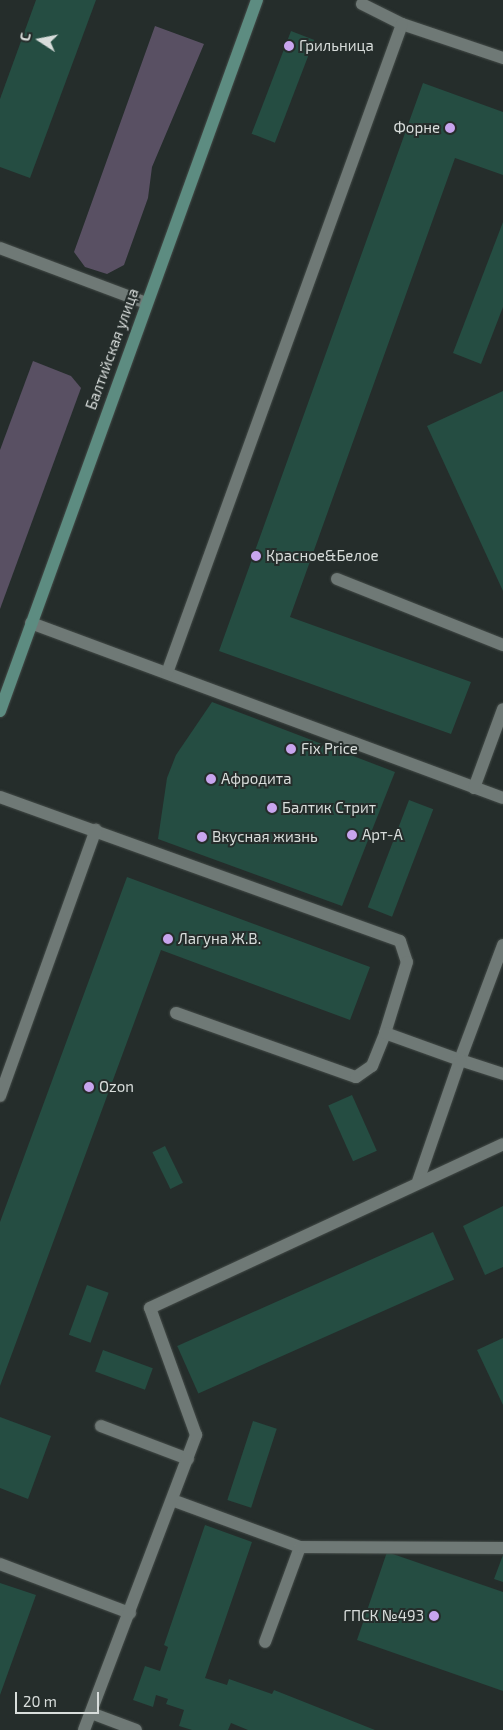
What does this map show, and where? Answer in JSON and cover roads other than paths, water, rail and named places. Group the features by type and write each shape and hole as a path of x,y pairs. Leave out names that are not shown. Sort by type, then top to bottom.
{"main road":[{"name":"Балтийская улица","path":"0,711 257,0"}],"lane":[{"path":"362,1 402,24 503,58"},
{"path":"167,673 402,24"},
{"path":"0,248 146,303"},
{"path":"338,579 503,645"},
{"path":"31,623 503,798"},
{"path":"474,788 503,708"},
{"path":"0,797 400,941 408,962 372,1066 356,1077 176,1013"},
{"path":"0,1096 96,830"},
{"path":"418,1181 503,945"},
{"path":"385,1033 503,1074"},
{"path":"84,1730 196,1435 150,1308 418,1181 503,1144"},
{"path":"101,1426 188,1459"},
{"path":"172,1500 300,1547 503,1548"},
{"path":"265,1642 300,1547"},
{"path":"0,1564 130,1613"},
{"path":"91,1713 136,1730"}],"place":[{"name":"Грильница","path":"289,46"},
{"name":"Форне","path":"450,128"},
{"name":"Красное&Белое","path":"256,556"},
{"name":"Fix Price","path":"291,749"},
{"name":"Афродита","path":"211,779"},
{"name":"Балтик Стрит","path":"272,808"},
{"name":"Арт-А","path":"352,835"},
{"name":"Вкусная жизнь","path":"202,837"},
{"name":"Лагуна Ж.В.","path":"168,939"},
{"name":"Ozon","path":"89,1087"},
{"name":"ГПСК №493","path":"434,1616"}]}
